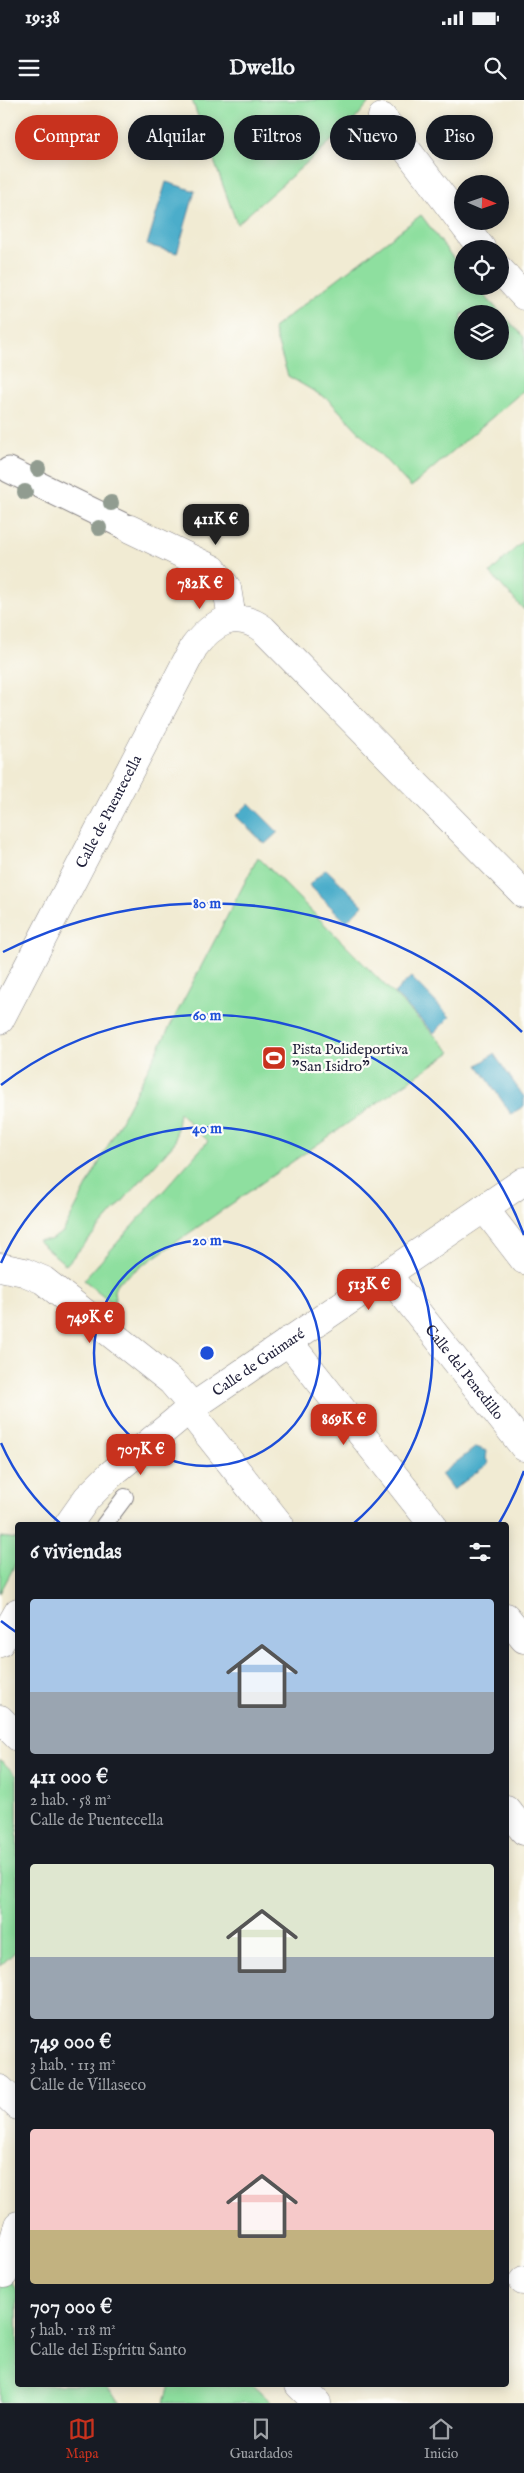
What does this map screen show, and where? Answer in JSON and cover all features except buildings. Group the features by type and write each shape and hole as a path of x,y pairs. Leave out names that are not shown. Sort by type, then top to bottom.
{"street":[{"path":"415,160 475,240"},
{"path":"509,280 524,296"},
{"path":"9,470 213,569 226,588 232,619 254,622 263,629 524,894"},
{"name":"Calle de Puentecella","path":"0,1020 194,647 212,627 232,619"},
{"name":"Calle de Guimaré","path":"70,1522 87,1498 110,1475 191,1408 524,1181"},
{"path":"484,1208 524,1260"},
{"path":"0,1267 31,1274 50,1285 166,1376 177,1387 199,1423 278,1522"},
{"name":"Calle del Penedillo","path":"387,1274 524,1447"},
{"path":"288,1341 432,1522"},
{"path":"0,1643 15,1617"},
{"path":"509,1621 524,1639"},
{"path":"0,1719 15,1733"},
{"path":"509,1813 524,1831"},
{"path":"0,2089 15,2103"},
{"path":"4,2274 15,2236"},
{"path":"301,2387 317,2403"}],"lane":[{"path":"106,1522 125,1497"}],"green space":[{"path":"192,100 371,100 359,115 330,115 330,142 320,151 320,115 234,115 234,160 310,160 237,224 214,160 224,160 224,115 197,115"},
{"path":"421,215 454,259 454,295 484,295 493,305 454,305 454,360 509,360 509,321 524,337 524,390 411,487 329,400 288,376 273,328"},
{"path":"524,540 524,610 490,573"},
{"path":"258,857 451,1052 117,1283 114,1291 116,1306 84,1280 208,1141 179,1112 175,1142 66,1265 37,1240 50,1240 63,1232"},
{"path":"0,1537 15,1539 15,1565 0,1593"},
{"path":"0,1759 15,1774 15,1952 0,1966"},
{"path":"0,2269 15,2287 15,2387 107,2387 121,2403 0,2403"},
{"path":"168,2387 255,2387 272,2403 164,2403"}],"water":[{"path":"166,182 195,191 177,253 147,245"},
{"path":"249,803 278,832 265,844 236,816"},
{"path":"326,869 363,905 346,922 309,885"},
{"path":"411,977 450,1017 434,1033 394,993"},
{"path":"494,1054 524,1097 524,1106 511,1114 478,1065"},
{"path":"476,1447 487,1451 486,1459 489,1463 453,1490 441,1474"}],"place":[{"name":"Pista Polideportiva \"San Isidro\"","path":"274,1058"}]}
